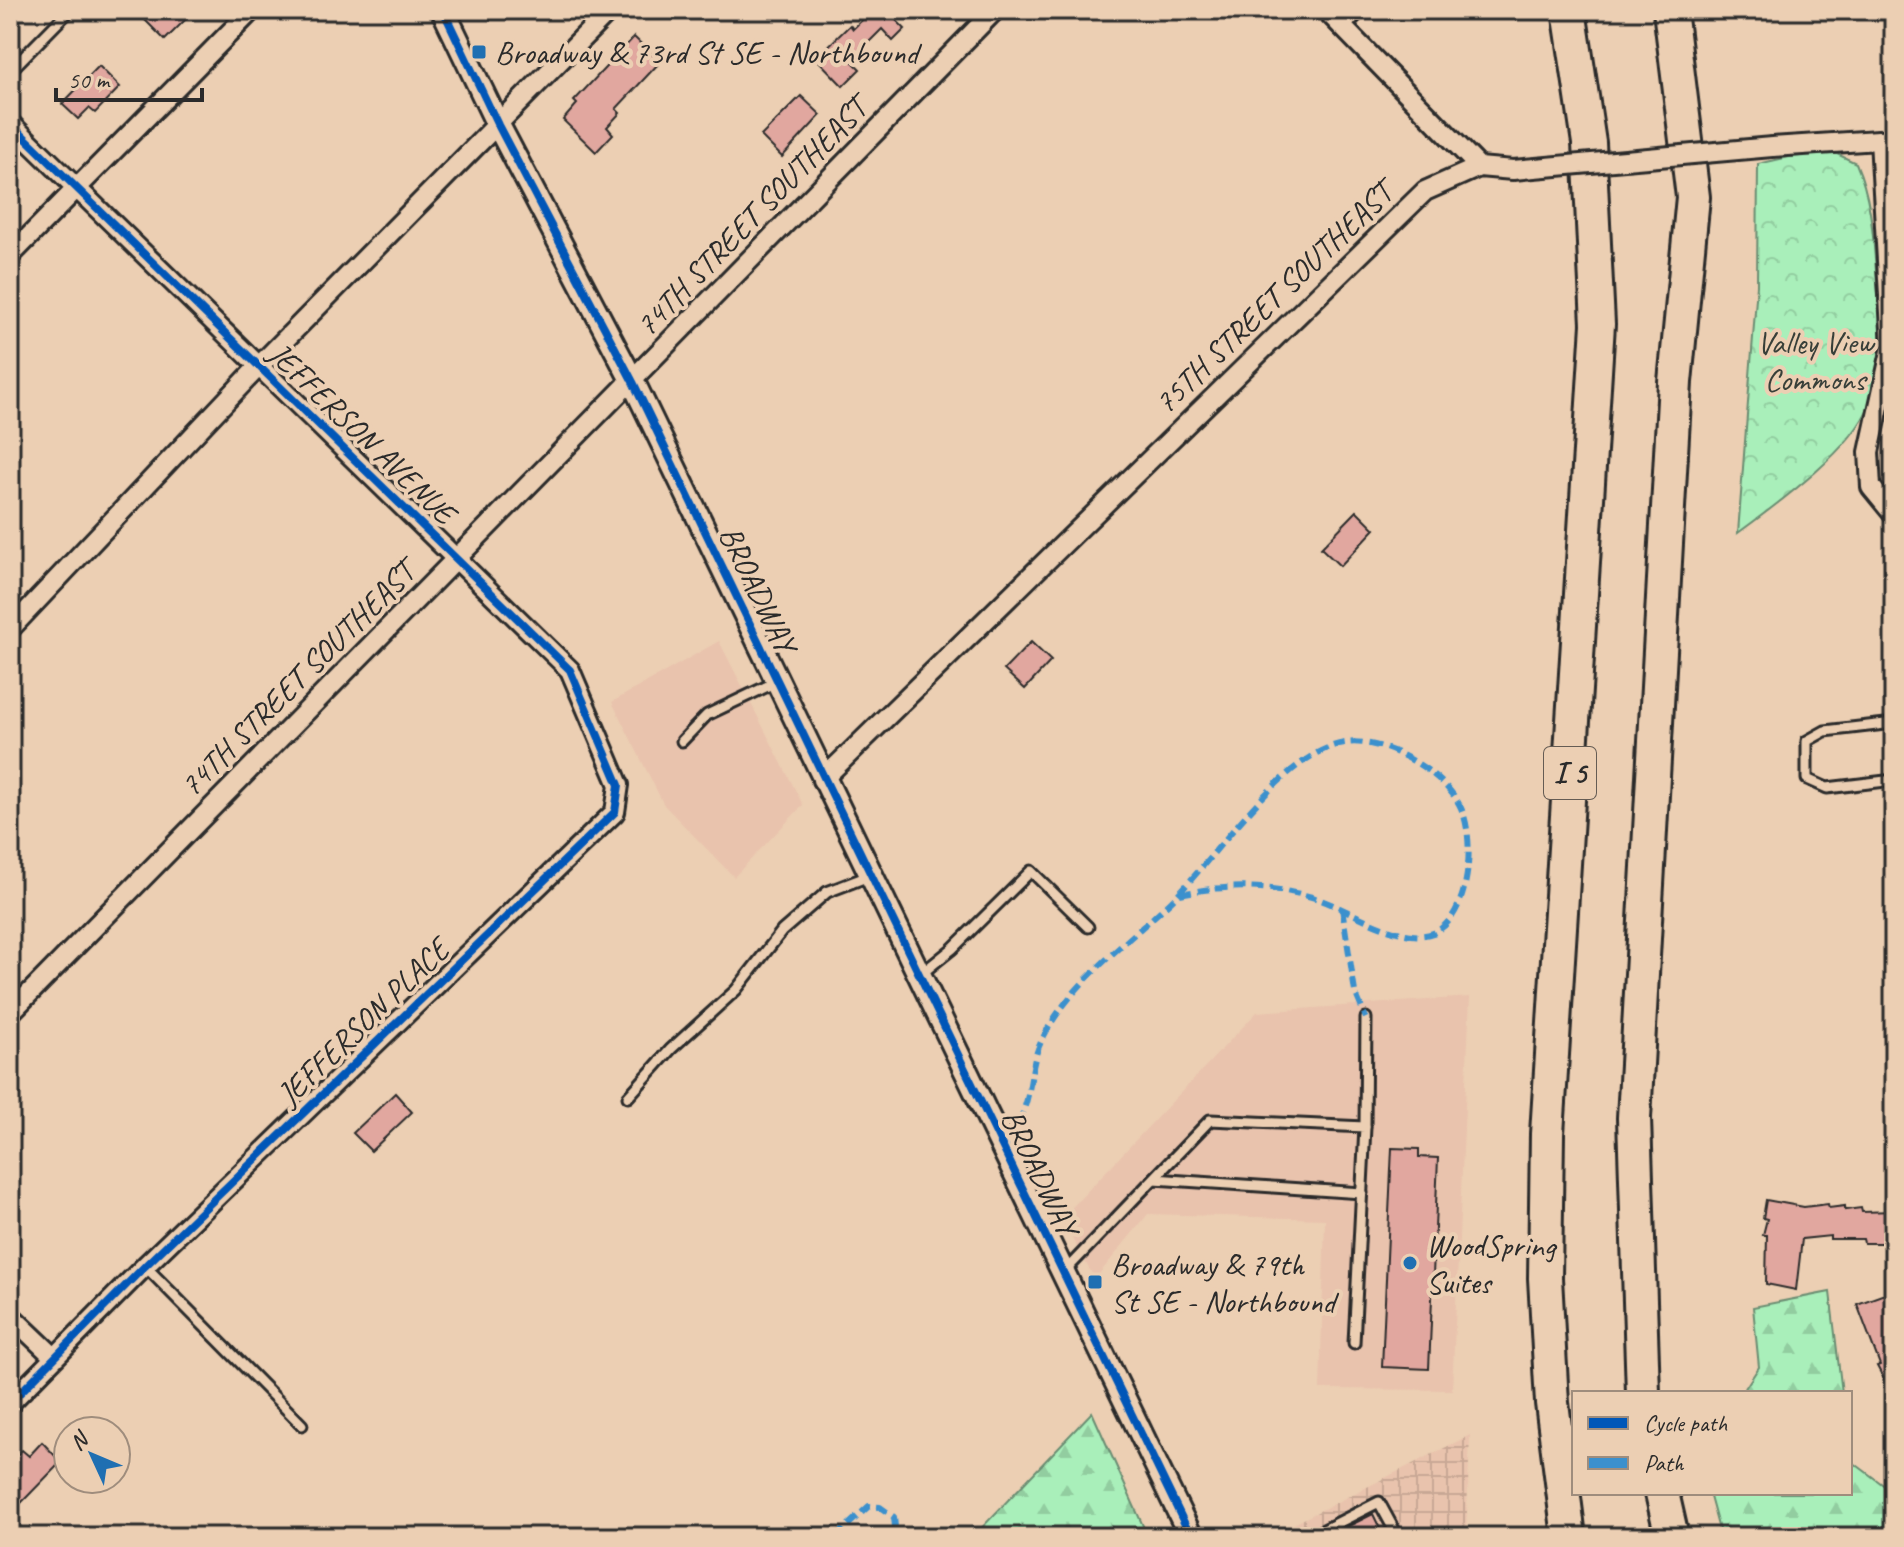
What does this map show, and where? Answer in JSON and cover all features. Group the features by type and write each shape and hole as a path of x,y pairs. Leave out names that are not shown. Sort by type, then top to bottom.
{"highway":[{"name":"I 5","path":"1569,10 1589,143 1598,324 1547,1134 1547,1309 1552,1403 1569,1537"},
{"path":"1643,1391 1634,1118 1675,382 1693,197 1670,10"},
{"path":"1662,1495 1672,1537"}],"street":[{"path":"10,256 252,10"},
{"name":"BROADWAY","path":"443,10 498,125 633,382 822,780 1191,1537"},
{"path":"10,629 259,366 610,10"},
{"name":"74TH STREET SOUTHEAST","path":"10,1013 995,10"},
{"path":"1326,10 1479,167"},
{"path":"1341,25 1356,10"},
{"name":"JEFFERSON AVENUE","path":"10,123 570,670 619,785 615,812"},
{"path":"1887,139 1892,347 1869,452 1871,487 1894,515"},
{"name":"75TH STREET SOUTHEAST","path":"822,780 1425,191 1479,167 1513,170 1887,139"},
{"name":"JEFFERSON PLACE","path":"145,1266 615,812"},
{"path":"10,1403 145,1266"},
{"path":"10,1315 54,1357"}],"lane":[{"path":"10,71 70,10"},
{"path":"682,741 707,715 776,682"},
{"path":"1894,723 1825,731 1807,741 1807,779 1827,788 1894,780"},
{"path":"918,976 952,949 1031,871 1088,927"},
{"path":"628,1097 671,1049 736,990 782,931 827,892 869,876"},
{"path":"1354,1343 1365,1127 1366,1018"},
{"path":"1063,1274 1210,1120 1365,1127"},
{"path":"1154,1179 1362,1193"},
{"path":"145,1266 302,1425"},
{"path":"1310,1537 1379,1502 1398,1537"}],"shaded area":[{"path":"719,641 803,805 734,877 664,805 612,702"},
{"path":"1470,997 1452,1390 1320,1389 1325,1219 1148,1214 1095,1279 1061,1219 1257,1012"},
{"path":"1470,1435 1466,1537 1268,1537"}],"green space":[{"name":"Valley View Commons","path":"1835,153 1856,163 1870,216 1880,321 1874,389 1861,422 1848,440 1792,492 1738,533 1757,285 1758,164 1789,157"},
{"path":"1830,1292 1842,1391 1743,1391 1759,1367 1753,1307"},
{"path":"1092,1412 1148,1537 973,1537"},
{"path":"1852,1462 1894,1493 1894,1537 1721,1537 1710,1495 1852,1495"}],"building":[{"path":"135,10 195,10 165,40"},
{"path":"872,10 886,10 905,29 893,41 882,29 851,60 860,69 843,86 816,58 850,25 853,29"},
{"path":"634,37 660,62 616,109 620,113 607,127 613,134 596,152 563,120 577,104 574,101"},
{"path":"99,66 120,87 95,113 89,108 78,119 62,104"},
{"path":"801,96 821,115 782,157 761,136"},
{"path":"1357,511 1375,529 1340,566 1321,548"},
{"path":"1031,642 1051,661 1025,689 1004,670"},
{"path":"395,1093 412,1112 371,1151 353,1133"},
{"name":"WoodSpring Suites","path":"1392,1148 1419,1149 1419,1157 1438,1158 1429,1369 1382,1367"},
{"path":"1766,1200 1804,1207 1828,1204 1829,1208 1845,1206 1845,1210 1861,1208 1862,1212 1894,1211 1894,1243 1864,1243 1863,1239 1830,1239 1830,1236 1802,1239 1796,1290 1766,1284 1767,1235 1763,1235 1767,1219 1763,1218"},
{"path":"1890,1292 1894,1304 1894,1398 1877,1366 1880,1365 1857,1304"},
{"path":"42,1442 52,1453 52,1471 21,1503 10,1492 10,1462 22,1450 29,1456"},
{"path":"1373,1514 1384,1537 1327,1537"}],"marked path":[{"path":"1006,1157 1025,1106 1038,1050 1053,1020 1084,981 1176,896 1193,878 1253,807 1299,765 1322,750 1345,743 1360,743 1394,751 1441,782 1453,795 1466,822 1468,858 1462,895 1455,912 1445,925 1433,933 1404,934 1322,900 1275,889 1226,888 1210,889 1193,892 1176,895"},
{"path":"1342,908 1355,992 1366,1018"},
{"path":"835,1537 869,1506 880,1507 894,1517 896,1537"}],"cycle path":[{"path":"443,10 498,125 633,382 1191,1537"},
{"path":"10,123 570,670 619,785 615,812 145,1266 10,1403"}],"place":[{"name":"Broadway & 73rd St SE - Northbound","path":"479,52"},
{"name":"WoodSpring Suites","path":"1410,1263"},
{"name":"Broadway & 79th St SE - Northbound","path":"1095,1282"}]}
